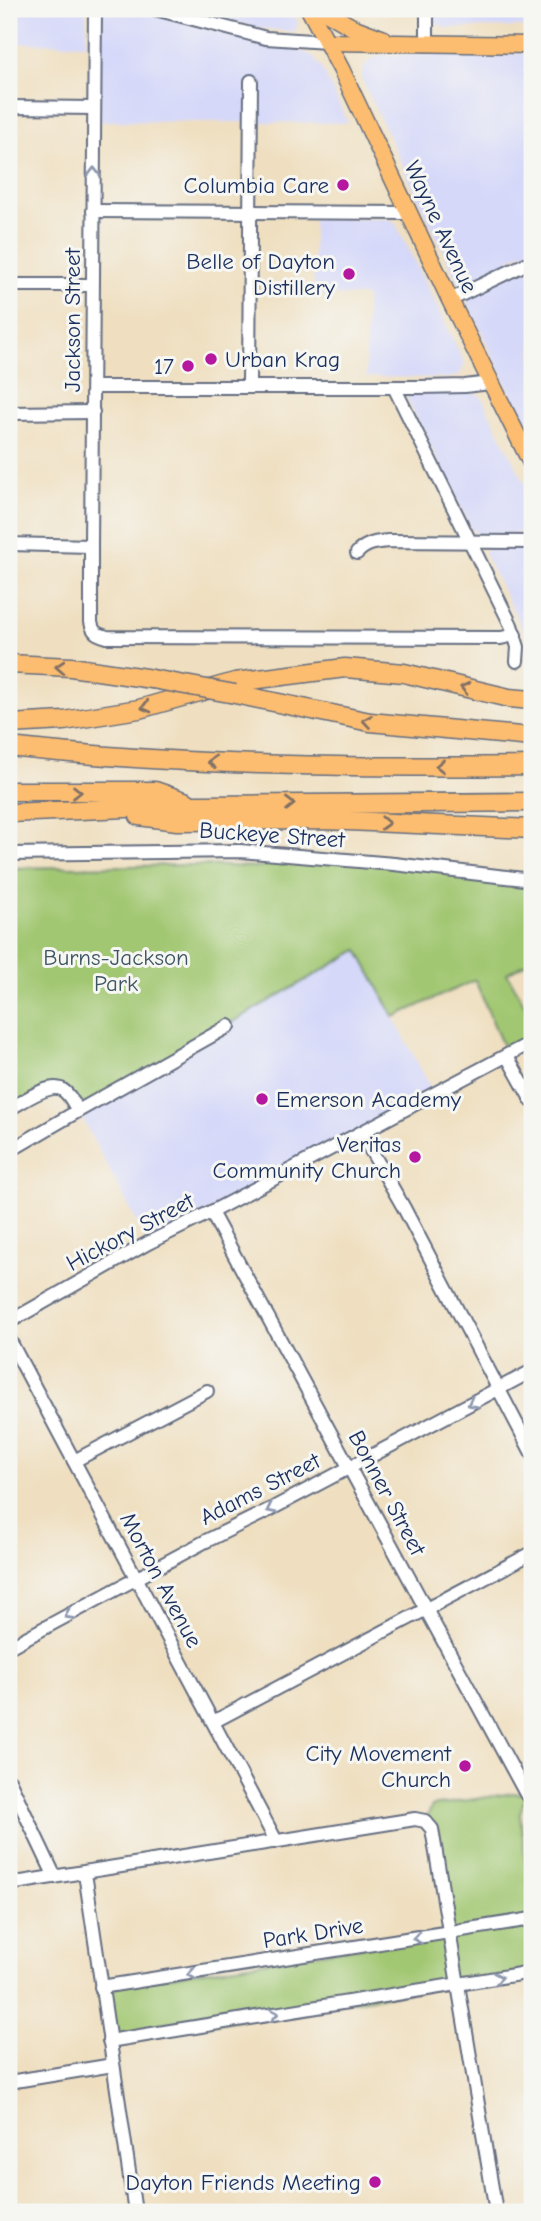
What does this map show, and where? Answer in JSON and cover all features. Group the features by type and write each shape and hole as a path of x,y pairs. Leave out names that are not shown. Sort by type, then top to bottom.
{"highway":[{"path":"9,664 71,667 152,679 370,722 532,737"},
{"path":"9,724 64,721 139,709 235,682 345,668 404,673 509,698 532,700"},
{"path":"9,747 210,762 532,766"},
{"path":"9,792 155,791 197,805"},
{"path":"9,813 197,805 532,802"},
{"path":"97,811 177,821 325,820 532,829"}],"main road":[{"name":"Wayne Avenue","path":"309,9 532,465"},
{"path":"321,9 350,26 396,44"},
{"path":"327,42 532,45"}],"street":[{"name":"Jackson Street","path":"95,9 91,546 93,631 97,635 107,637 501,638 515,635"},
{"path":"155,9 266,38 327,42"},
{"path":"427,9 427,45"},
{"path":"249,386 251,81"},
{"path":"9,107 94,108"},
{"path":"93,211 409,213"},
{"path":"450,300 532,261"},
{"path":"9,285 92,285"},
{"path":"93,387 394,387 490,383"},
{"path":"394,387 515,635 517,660"},
{"path":"9,413 93,412"},
{"path":"357,553 362,547 389,541 532,542"},
{"path":"9,544 91,546"},
{"name":"Buckeye Street","path":"9,853 240,851 394,864 532,880"},
{"path":"9,1151 229,1026"},
{"name":"Hickory Street","path":"9,1322 148,1243 532,1042"},
{"path":"507,1055 532,1101"},
{"path":"9,1110 48,1088 59,1088 68,1095 78,1111"},
{"path":"361,1133 404,1208 532,1453"},
{"name":"Bonner Street","path":"211,1212 529,1796"},
{"name":"Morton Avenue","path":"9,1339 274,1836 274,1842"},
{"name":"Adams Street","path":"9,1647 136,1577 532,1371"},
{"path":"74,1461 207,1391"},
{"path":"213,1722 532,1553"},
{"path":"9,1780 55,1877"},
{"path":"9,1884 415,1819 425,1821 432,1829 496,2212"},
{"path":"85,1873 135,2212"},
{"name":"Park Drive","path":"101,1987 532,1919"},
{"path":"109,2040 532,1972"},
{"path":"9,2082 113,2065"}],"shaded area":[{"path":"9,9 86,9 87,44 9,43"},
{"path":"102,9 134,9 305,52 314,58 323,70 348,123 99,121"},
{"path":"188,9 291,9 298,23 295,32 257,28"},
{"path":"431,9 532,9 532,27 446,28 436,23"},
{"path":"532,53 532,250 510,258 521,273 532,268 532,438 361,78 364,67 380,55"},
{"path":"313,218 388,219 395,222 465,364 459,376 366,377 366,296 314,295"},
{"path":"473,392 481,396 532,498 532,533 479,535 472,530 407,399 409,393"},
{"path":"488,547 532,547 532,648 486,557 484,552"},
{"name":"Emerson Academy","path":"358,950 434,1094 148,1243 78,1111"}],"green space":[{"name":"Burns-Jackson Park","path":"292,855 532,880 532,960 507,973 532,1018 532,1042 507,1056 475,980 394,1017 358,950 78,1111 59,1088 9,1109 9,868 191,865 260,867"},
{"path":"513,1793 526,1794 520,1813 532,1919 532,1972 109,2041 101,1987 450,1933 425,1821 432,1806"}],"place":[{"name":"Columbia Care","path":"343,185"},
{"name":"Belle of Dayton Distillery","path":"349,274"},
{"name":"Urban Krag","path":"211,359"},
{"name":"17","path":"188,366"},
{"name":"Emerson Academy","path":"262,1099"},
{"name":"Veritas Community Church","path":"415,1157"},
{"name":"City Movement Church","path":"465,1766"},
{"name":"Dayton Friends Meeting","path":"375,2182"}]}
